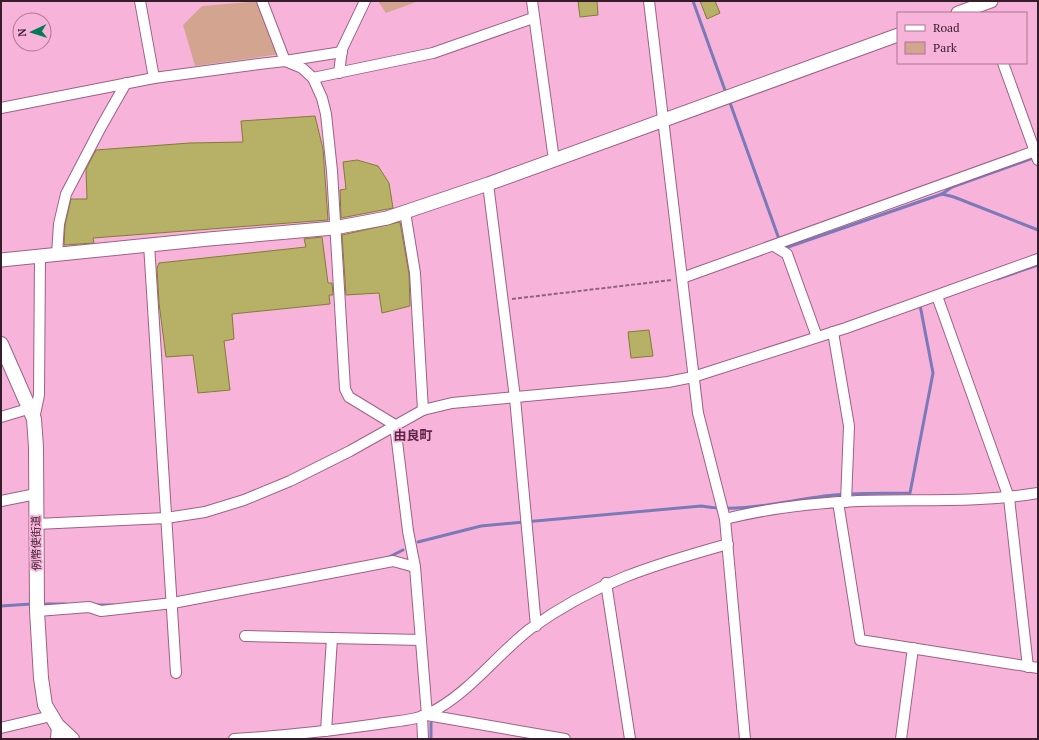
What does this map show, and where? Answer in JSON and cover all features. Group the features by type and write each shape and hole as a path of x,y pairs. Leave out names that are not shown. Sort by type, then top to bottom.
{"main road":[{"name":"例幣使街道","path":"1,344 32,413 36,447 37,611 41,678 45,705 55,727 72,739"}],"street":[{"path":"140,1 154,78"},
{"path":"262,1 285,61 302,68 313,78 322,98 326,114 345,389 349,397 395,425"},
{"path":"339,73 342,52 365,1"},
{"path":"532,1 533,18 554,160"},
{"path":"649,1 698,413 725,519 744,739"},
{"path":"961,12 985,5"},
{"path":"313,78 433,53 533,18"},
{"path":"1,260 149,244 334,228 386,218 488,184 897,34"},
{"path":"1,108 154,78 342,52"},
{"path":"682,278 1037,153 1003,64"},
{"path":"57,254 59,224 66,194 126,83"},
{"path":"488,184 515,398 536,626"},
{"path":"405,212 415,273 423,410"},
{"path":"149,244 166,518 173,603 176,673"},
{"path":"774,246 787,254 818,337"},
{"path":"1,417 32,413 38,395 40,256"},
{"path":"36,524 166,518 205,512 250,498 310,471 350,451 423,410 452,403 646,385 693,377 834,332 1038,259"},
{"path":"834,332 849,426 842,502 860,640 1033,667 1009,498 937,296"},
{"path":"395,425 408,530 415,567 421,640 424,715 423,739"},
{"path":"725,519 788,506 842,502 1009,498 1038,492"},
{"path":"1,502 36,494"},
{"path":"234,739 326,731 403,720 424,715 466,688 504,652 536,626 568,604 606,583 664,562 728,544"},
{"path":"37,611 89,607 101,611 173,603 393,561 415,567"},
{"path":"606,583 630,739"},
{"path":"245,636 421,640"},
{"path":"326,731 332,638"},
{"path":"901,739 913,648"},
{"path":"424,715 565,739"},
{"path":"1,728 55,727"}],"path":[{"path":"503,300 682,278"}],"green space":[{"path":"262,1 280,54 195,66 183,25 202,6"},
{"path":"378,1 419,1 386,13"}],"building":[{"path":"578,1 597,1 598,15 580,17"},
{"path":"700,1 715,1 720,13 707,19"},
{"path":"315,116 323,149 328,220 93,238 94,243 64,245 65,225 71,199 87,199 86,169 96,150 190,143 243,142 241,121"},
{"path":"357,160 378,166 389,183 393,208 341,218 340,190 346,189 343,162"},
{"path":"400,222 409,274 410,306 382,313 379,293 346,295 342,235"},
{"path":"322,237 328,283 332,283 333,295 329,295 330,304 232,314 234,339 224,341 230,390 198,393 193,355 166,357 159,303 157,268 159,263 306,247 304,239"},
{"path":"649,330 653,356 631,358 628,332"}],"waterway":[{"path":"693,1 726,93"},
{"path":"729,100 779,239 788,247 942,194 954,197 1038,230"},
{"path":"942,194 952,187 1033,158"},
{"path":"997,279 1038,265"},
{"path":"418,542 481,526 701,506 717,508 750,507 834,495 862,493 910,493 933,373 920,305"},
{"path":"387,558 403,550"},
{"path":"1,606 31,604"},
{"path":"46,604 66,604"},
{"path":"96,605 114,605"},
{"path":"431,723 431,739"}],"district":[{"name":"由良町","path":"413,435"}]}
